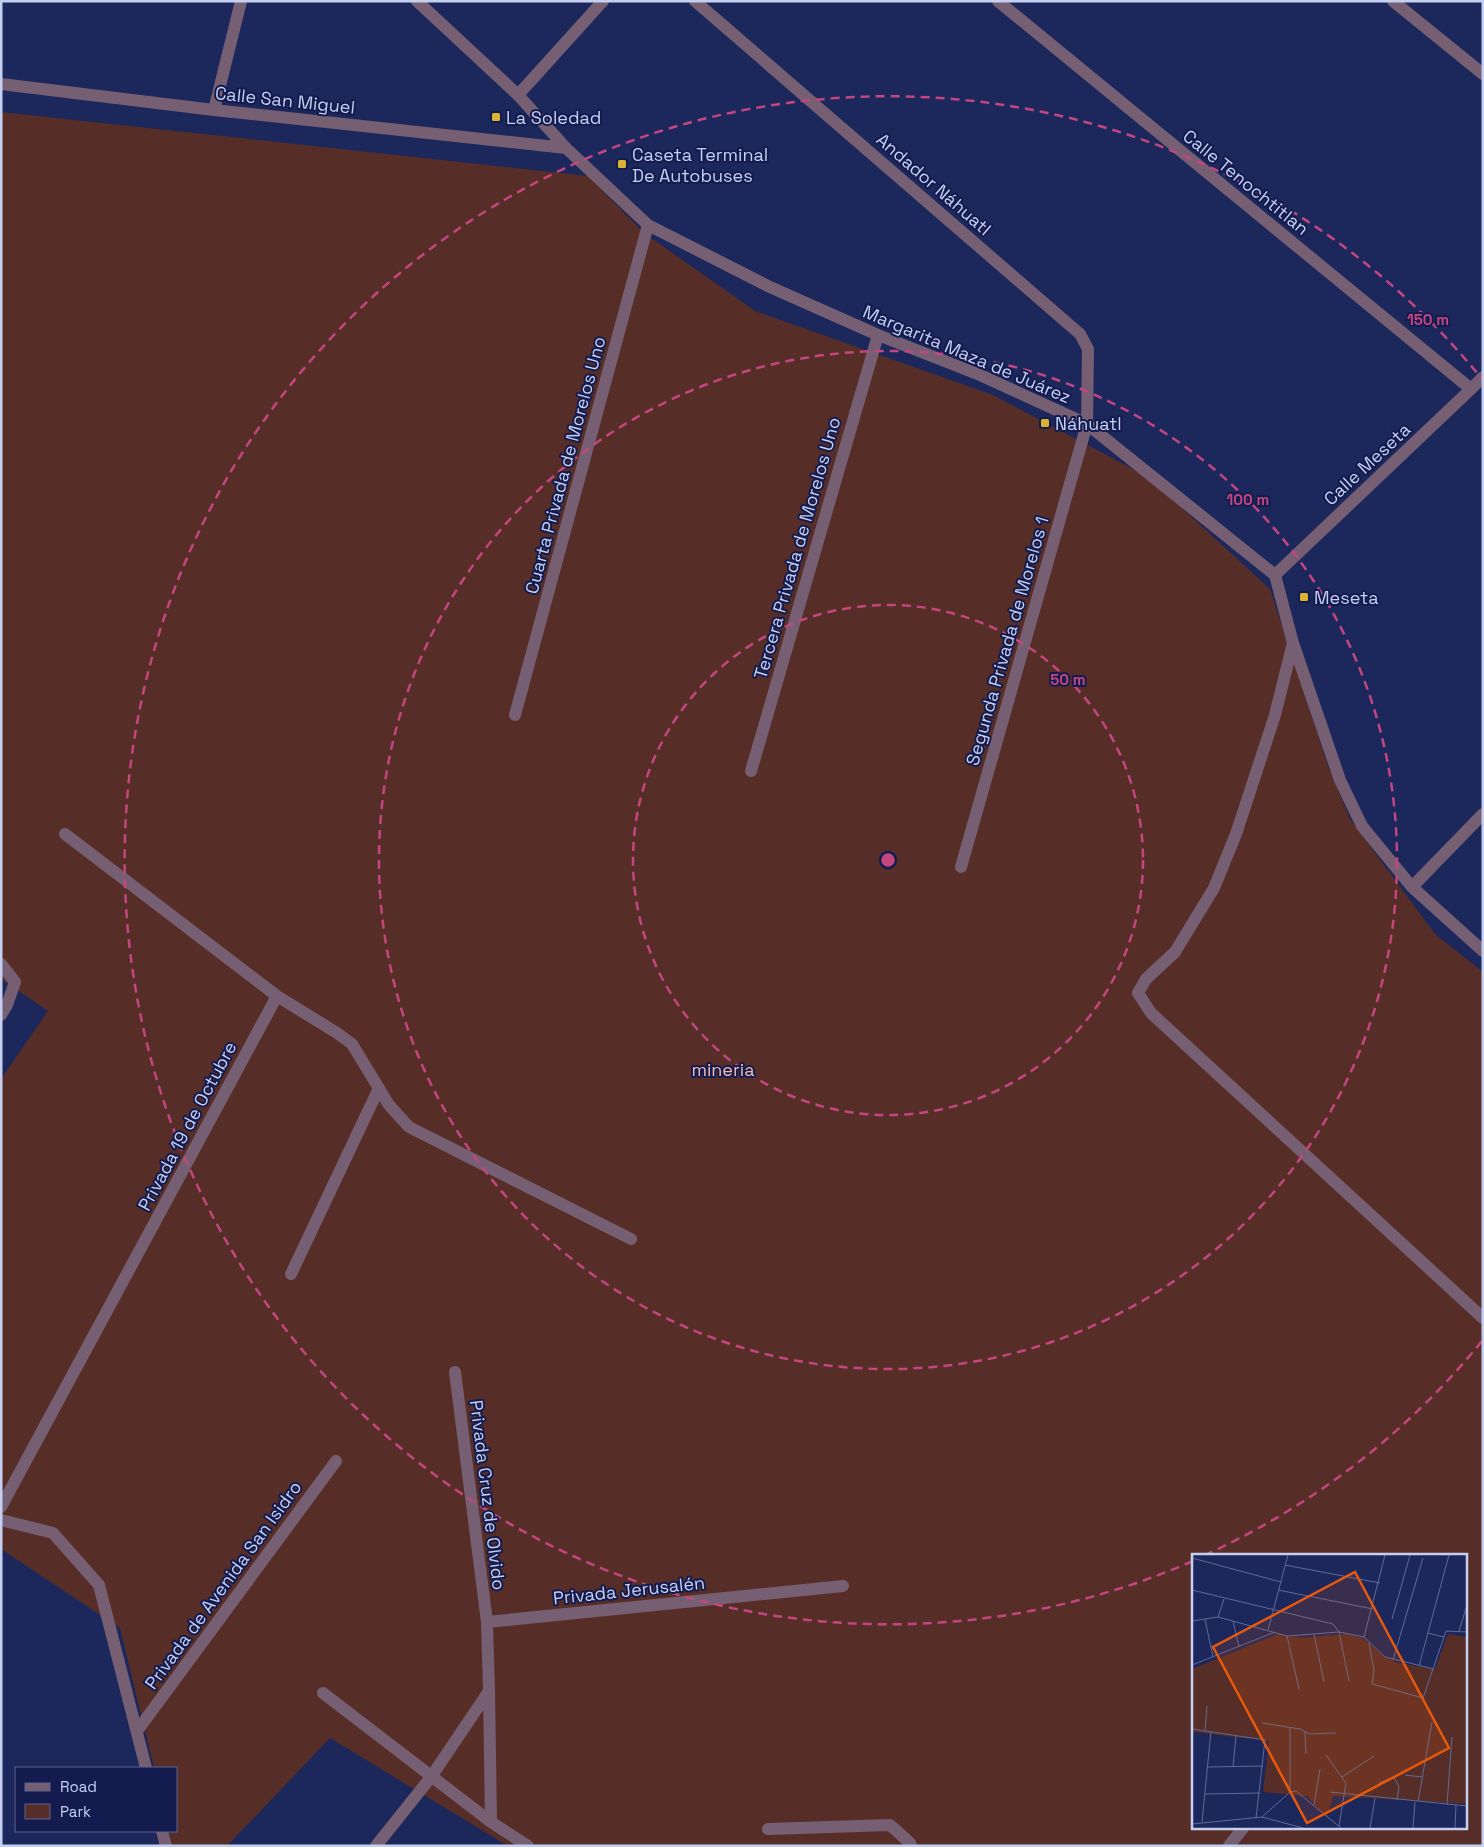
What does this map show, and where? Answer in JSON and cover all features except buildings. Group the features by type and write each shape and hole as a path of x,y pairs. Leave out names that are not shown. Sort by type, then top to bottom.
{"street":[{"path":"214,110 241,1"},
{"name":"Margarita Maza de Juárez","path":"416,1 518,96 566,148 648,225 770,287 878,335 980,375 1087,424 1275,575"},
{"path":"518,96 603,1"},
{"name":"Andador Náhuatl","path":"695,1 1080,334 1088,349 1087,424"},
{"name":"Calle Tenochtitlan","path":"998,1 1472,389"},
{"path":"1393,1 1483,74"},
{"name":"Calle San Miguel","path":"1,84 214,110 566,148"},
{"name":"Cuarta Privada de Morelos Uno","path":"515,715 648,225"},
{"name":"Tercera Privada de Morelos Uno","path":"751,770 878,335"},
{"name":"Calle Meseta","path":"1275,575 1483,377"},
{"name":"Segunda Privada de Morelos 1","path":"961,867 1087,424"},
{"path":"1275,575 1293,643 1340,780 1362,826 1412,888 1483,951"},
{"path":"1293,643 1275,715 1236,834 1214,888 1174,952 1146,979 1138,993 1151,1013 1483,1318"},
{"path":"1412,888 1483,814"},
{"path":"65,834 277,996 352,1044 389,1105 409,1128 631,1238"},
{"path":"1,964 14,982 7,1006 1,1015"},
{"name":"Privada 19 de Octubre","path":"1,1507 277,996"},
{"path":"291,1274 379,1088"},
{"name":"Privada Cruz de Olvido","path":"455,1372 487,1622"},
{"name":"Privada de Avenida San Isidro","path":"137,1730 336,1461"},
{"path":"1,1520 53,1533 99,1585 146,1767"},
{"name":"Privada Jerusalén","path":"487,1622 843,1586"},
{"path":"487,1622 491,1822"},
{"path":"376,1846 431,1776 489,1691"},
{"path":"323,1693 491,1822 528,1846"},
{"path":"768,1829 890,1825 911,1846"},
{"path":"1229,1846 1241,1830"},
{"path":"162,1832 166,1846"}],"green space":[{"name":"mineria","path":"1,112 588,176 644,233 755,311 993,395 1148,477 1270,589 1328,766 1350,819 1435,934 1483,972 1483,1846 508,1846 330,1738 227,1846 172,1846 169,1832 178,1832 178,1767 154,1767 120,1628 1,1549 1,1079 48,1011 1,979"}],"place":[{"name":"La Soledad","path":"496,117"},
{"name":"Caseta Terminal De Autobuses","path":"622,164"},
{"name":"Náhuatl","path":"1045,423"},
{"name":"Meseta","path":"1304,597"}]}
